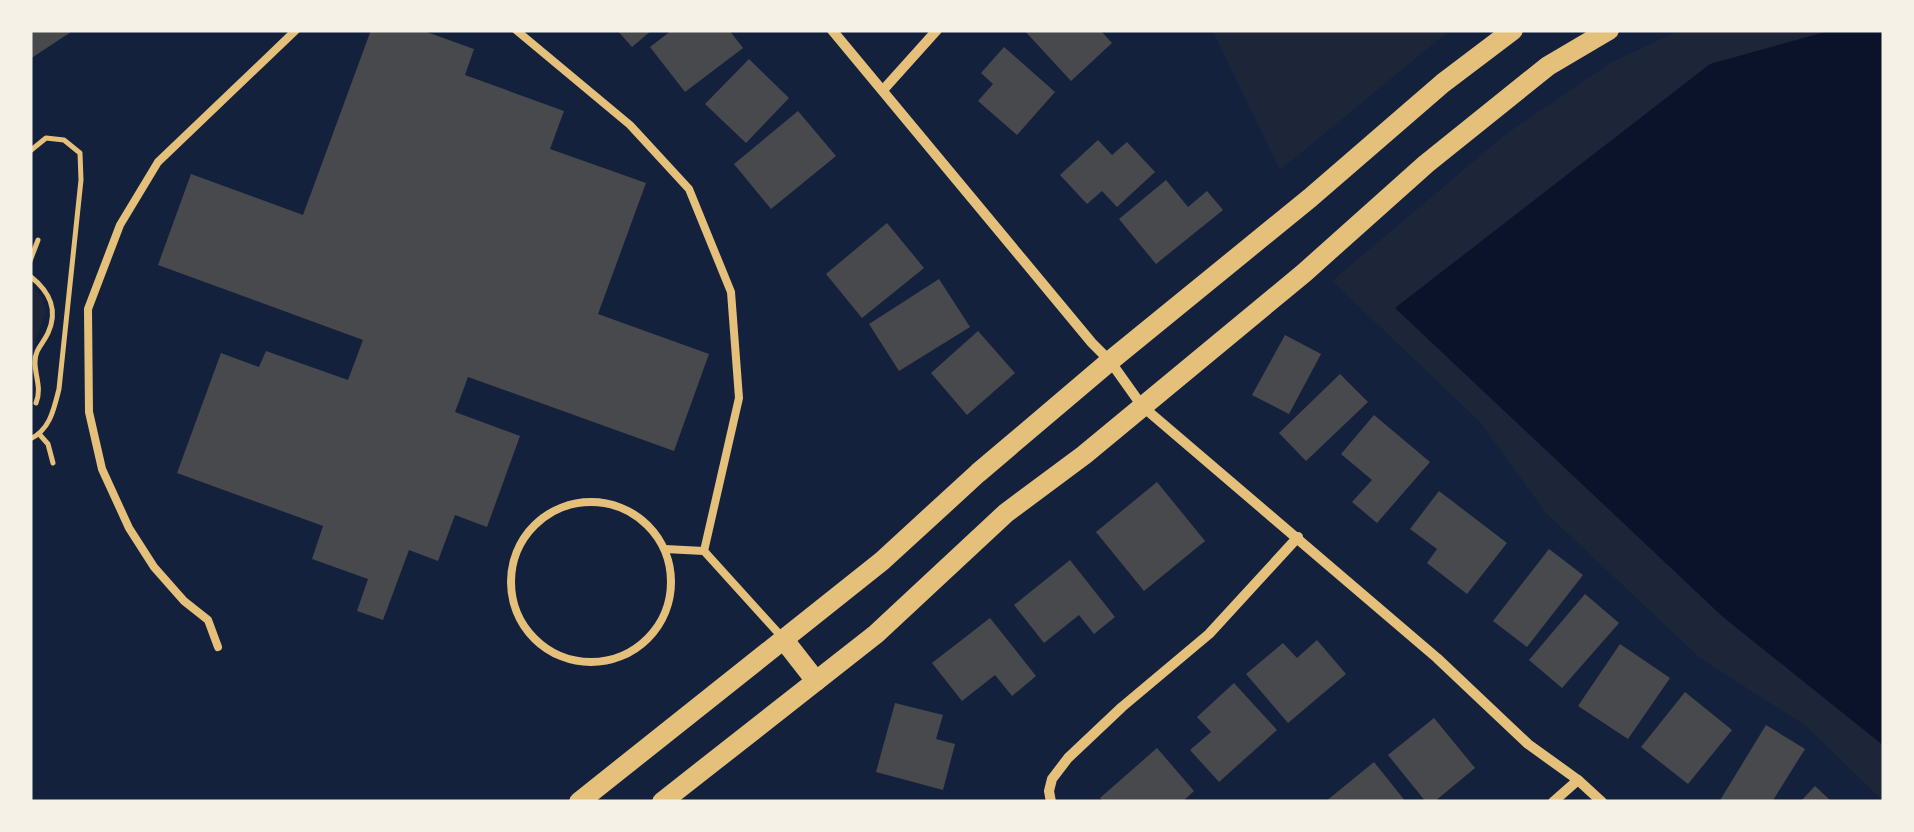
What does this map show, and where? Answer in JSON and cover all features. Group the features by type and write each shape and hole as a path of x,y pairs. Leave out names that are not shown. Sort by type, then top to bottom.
{"main road":[{"path":"580,802 882,561 1110,361 1310,198 1443,83 1513,30"},
{"path":"662,802 876,634 1006,513 1304,274 1441,152 1548,66 1609,30"},
{"path":"784,640 816,681"}],"street":[{"path":"832,30 1110,361 1142,406 1437,658 1528,744 1602,802"},
{"path":"884,90 937,30"},
{"path":"1050,802 1052,779 1068,758 1209,634 1298,537"},
{"path":"1553,802 1578,780"}],"lane":[{"path":"218,646 208,620 184,601 145,554 102,469 89,412 88,309 120,225 158,162 296,30"},
{"path":"516,30 630,125 690,190 731,292 738,398 704,551"},
{"path":"579,502 606,503 632,512 653,530 664,550 672,581 668,606 656,629 638,646 616,658 590,662 566,658 543,646 525,628 514,605 511,578 517,552 531,528 553,511 579,502"},
{"path":"664,550 704,551 784,640"}],"path":[{"path":"30,151 46,138 64,140 80,153 81,180 59,389 40,435 30,439"},
{"path":"30,261 38,240"},
{"path":"30,276 47,289 53,312 48,333 36,350 34,366 40,394 36,402"},
{"path":"40,435 48,444 53,463"}],"shaded area":[{"path":"1212,30 1450,30 1280,170"},
{"path":"1680,30 1884,30 1884,802 1806,726 1700,658 1546,513 1481,423 1332,281 1506,134 1610,63"},
{"path":"1832,30 1884,30 1884,746 1723,617 1395,308 1710,64"},
{"path":"30,285 42,297 46,312 30,357"}],"building":[{"path":"30,30 74,30 30,59"},
{"path":"371,30 421,30 474,49 465,75 564,111 550,149 646,183 598,314 709,354 674,451 468,377 455,412 520,436 487,527 455,515 438,561 409,550 383,620 357,611 368,579 312,559 323,526 177,473 221,353 259,367 266,351 348,380 363,340 158,265 191,174 303,215"},
{"path":"617,30 652,30 632,47"},
{"path":"672,30 729,30 743,48 685,92 650,47"},
{"path":"1024,30 1100,30 1112,43 1071,81"},
{"path":"1004,47 1055,92 1017,135 978,101 993,84 981,73"},
{"path":"749,59 789,98 746,143 705,104"},
{"path":"798,111 836,156 771,209 734,164"},
{"path":"1098,140 1112,155 1127,142 1155,172 1117,207 1102,191 1087,204 1060,175"},
{"path":"1166,180 1188,207 1207,191 1223,210 1156,264 1119,219"},
{"path":"887,223 924,268 862,318 826,274"},
{"path":"939,279 970,327 899,371 869,324"},
{"path":"978,331 1015,373 967,415 931,373"},
{"path":"1285,335 1321,354 1289,414 1252,395"},
{"path":"1340,374 1368,402 1306,461 1279,433"},
{"path":"1374,415 1430,462 1377,523 1352,502 1372,480 1341,454"},
{"path":"1157,482 1205,541 1144,591 1096,532"},
{"path":"1439,491 1507,543 1467,594 1427,563 1437,549 1410,529"},
{"path":"1549,549 1583,575 1527,647 1493,621"},
{"path":"1070,560 1115,617 1094,634 1079,615 1044,643 1014,605"},
{"path":"1585,594 1619,623 1562,688 1529,660"},
{"path":"990,618 1036,676 1012,696 995,675 962,701 932,663"},
{"path":"1317,640 1346,674 1288,723 1246,674 1283,643 1297,658"},
{"path":"1620,644 1670,678 1628,739 1578,706"},
{"path":"1234,683 1277,730 1219,782 1190,750 1211,732 1197,717"},
{"path":"1685,692 1732,730 1688,784 1641,747"},
{"path":"895,703 943,715 936,739 955,744 943,790 876,772"},
{"path":"1434,718 1475,768 1434,802 1426,802 1388,755"},
{"path":"1766,725 1805,749 1772,802 1719,802"},
{"path":"1157,748 1194,791 1182,802 1104,802 1100,798"},
{"path":"1374,762 1406,802 1325,802"},
{"path":"1815,786 1832,802 1800,802"}]}
